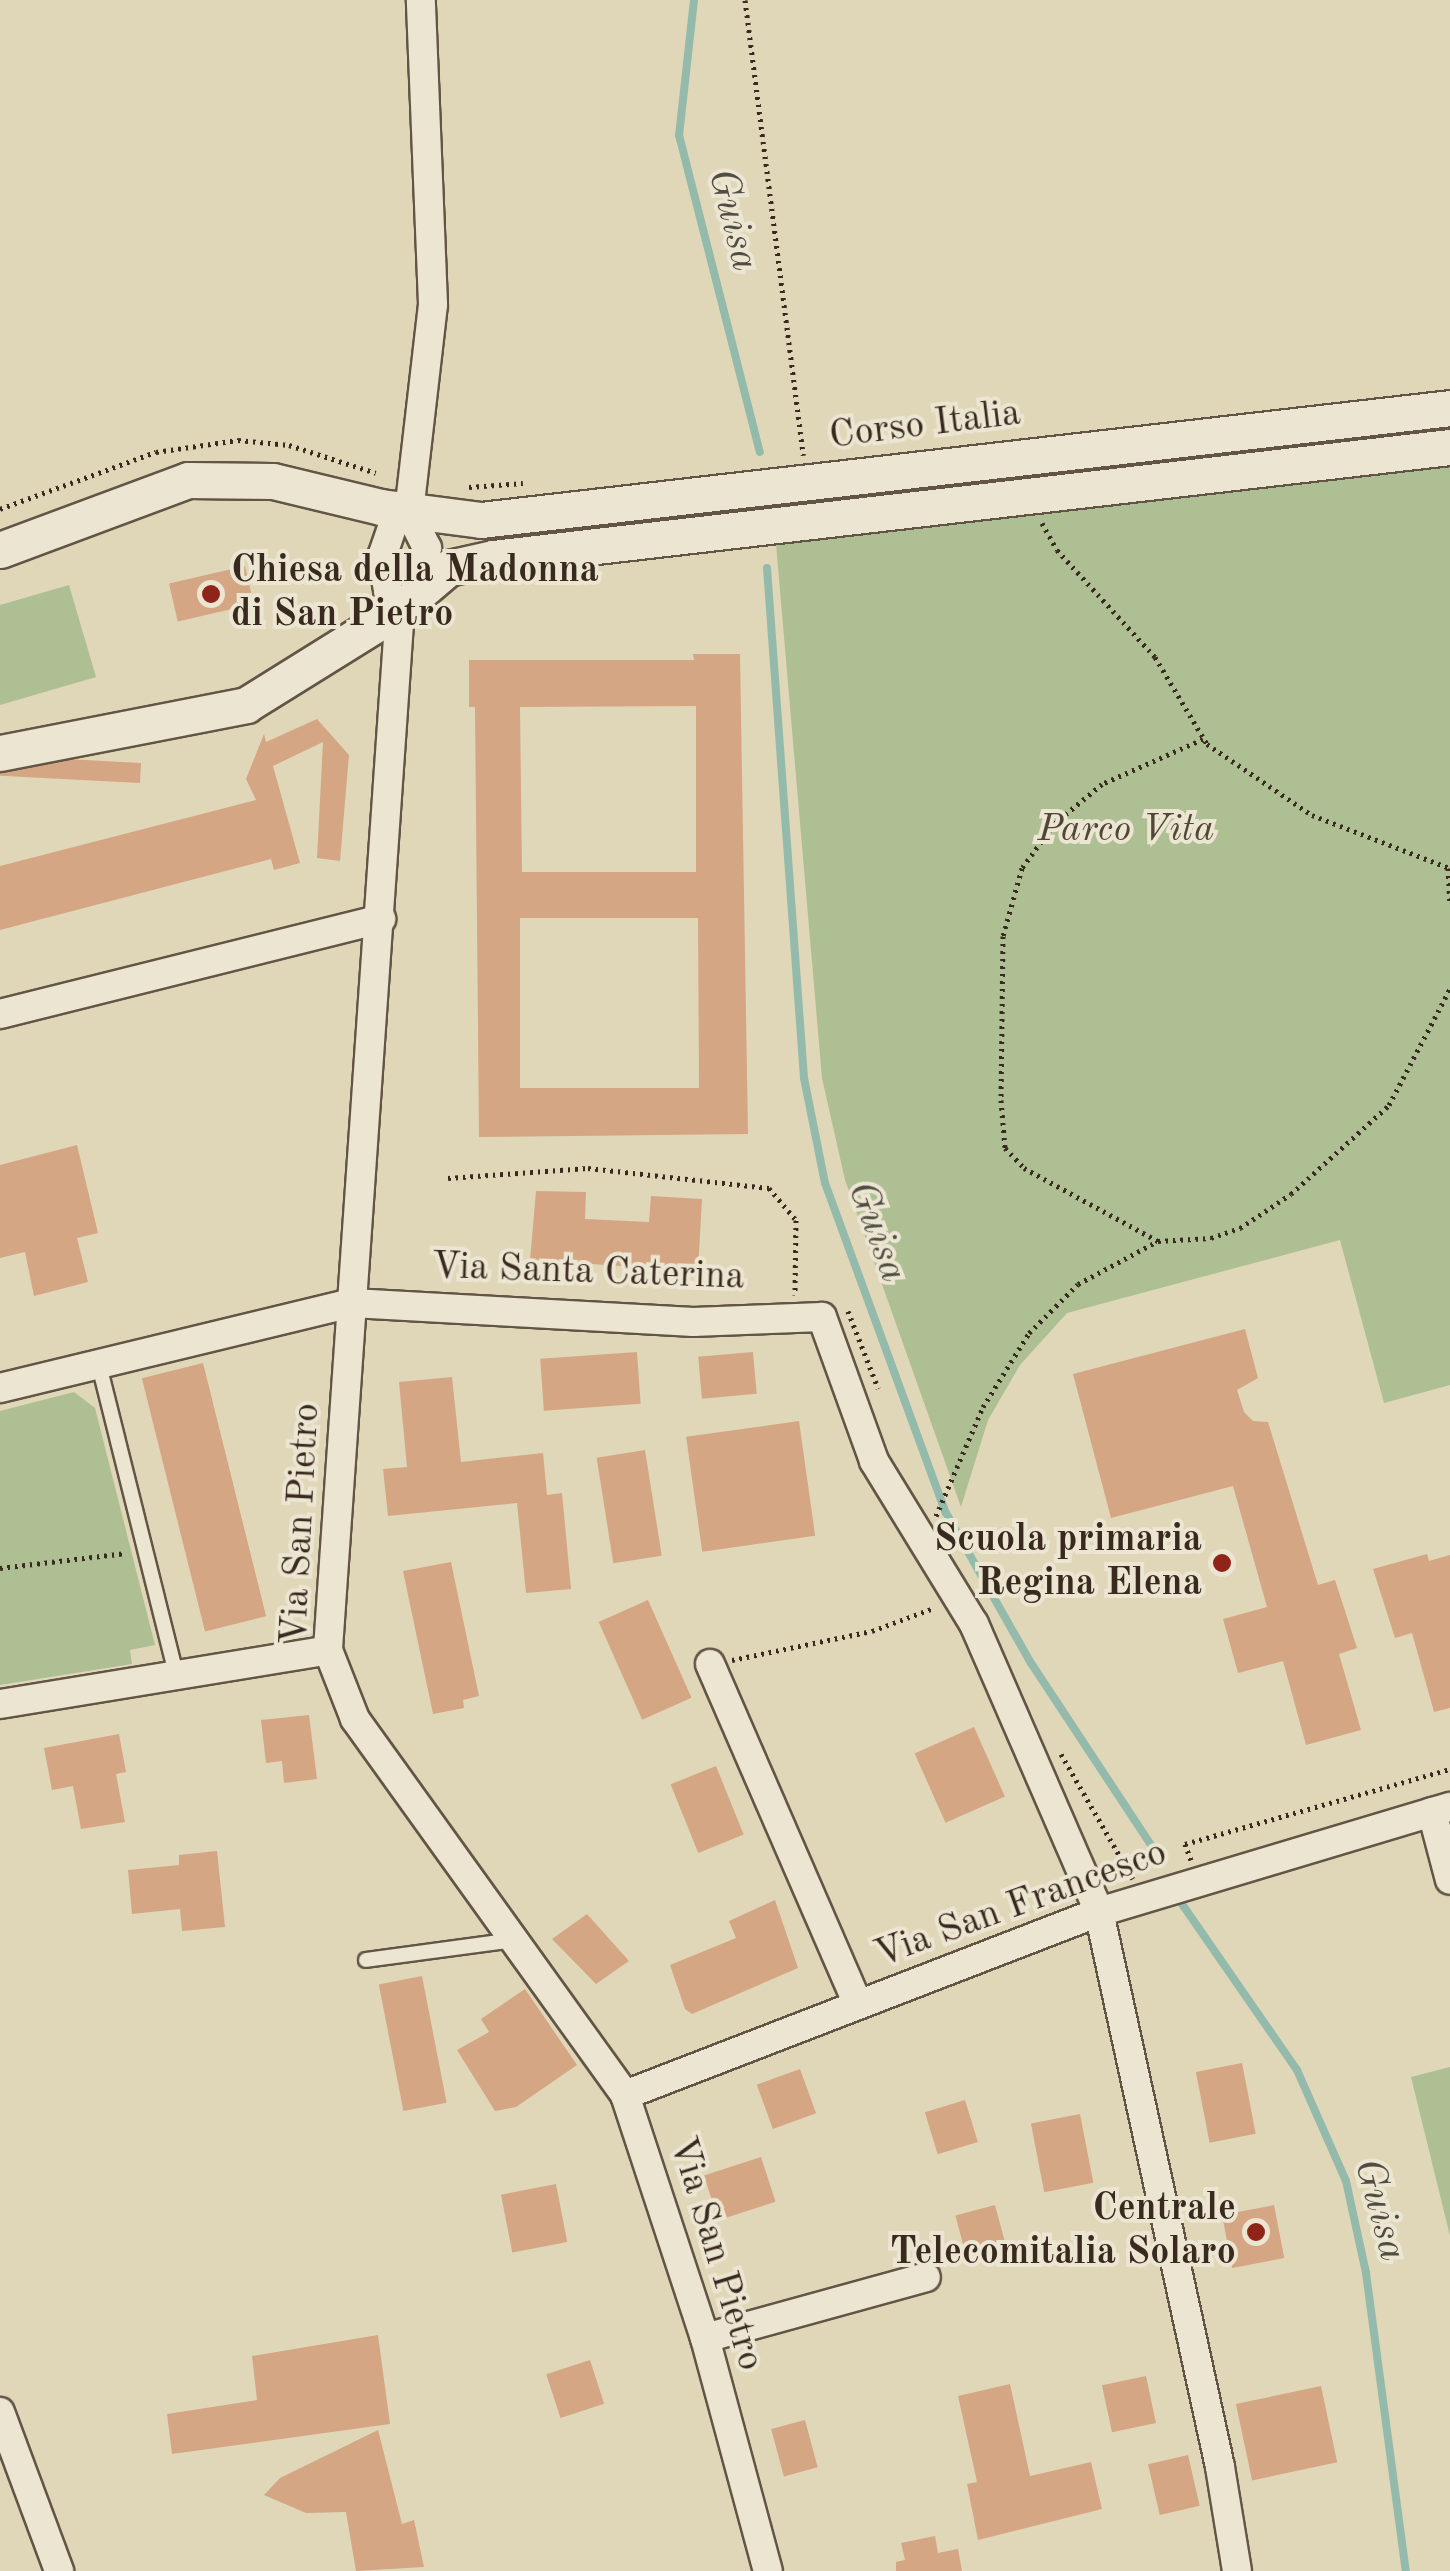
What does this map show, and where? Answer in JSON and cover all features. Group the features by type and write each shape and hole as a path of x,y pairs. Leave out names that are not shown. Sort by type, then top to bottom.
{"street":[{"path":"0,752 246,704 408,600 428,548 410,512 433,304 422,0"},
{"name":"Corso Italia","path":"0,550 188,480 273,480 410,512 481,520 1450,408"},
{"name":"Corso Italia","path":"408,600 448,568 1032,491 1450,447"},
{"path":"408,600 382,556 394,519 410,512"},
{"name":"Via San Pietro","path":"408,600 328,1650 356,1719 625,2095 705,2338 768,2571"},
{"path":"0,1014 381,919"},
{"name":"Via Santa Caterina","path":"0,1388 352,1304 436,1305 694,1322 827,1311"},
{"path":"827,1311 874,1461 960,1597 1099,1912 1220,2467 1237,2571"},
{"path":"0,1704 328,1650"},
{"path":"710,1664 858,2004"},
{"path":"1441,1809 1450,1880"},
{"name":"Via San Francesco","path":"625,2095 1099,1912 1441,1809"},
{"path":"705,2338 926,2276"},
{"path":"0,2412 59,2571"}],"lane":[{"path":"99,1364 176,1674"},
{"path":"366,1960 513,1940"}],"path":[{"path":"746,0 803,426 804,482"},
{"path":"1032,491 1057,550 1155,657 1203,739 1242,773 1312,815 1449,867 1450,903"},
{"path":"1158,1242 1024,1168 1005,1148 1003,936 1022,868 1055,823 1118,775 1203,739"},
{"path":"936,1517 983,1407 1029,1333 1078,1284 1158,1242 1211,1238 1240,1228 1320,1170 1388,1105 1450,989"},
{"path":"448,1178 588,1168 769,1188 796,1220 795,1300 827,1311 852,1313 881,1396"},
{"path":"929,1504 944,1532"},
{"path":"0,1568 144,1550"},
{"path":"710,1664 890,1626 960,1597"},
{"path":"1056,1745 1135,1882"},
{"path":"1193,1867 1185,1844 1450,1769"}],"green space":[{"name":"Parco Vita","path":"1450,467 1450,1385 1384,1403 1340,1240 1067,1313 1020,1365 988,1420 961,1507 845,1180 822,1078 776,544"},
{"path":"69,585 96,677 0,705 0,605"},
{"path":"74,1392 95,1408 155,1645 130,1650 132,1664 0,1685 0,1411"},
{"path":"1450,2067 1450,2236 1411,2077"}],"building":[{"name":"Chiesa della Madonna di San Pietro","path":"245,566 254,604 178,622 169,584"},
{"path":"693,654 740,654 748,1134 479,1137 475,707 469,707 469,660 694,660","holes":["696,706 696,872 522,872 520,707","520,918 698,918 699,1088 520,1088"]},
{"path":"317,719 349,755 340,861 317,858 323,742 273,766 300,863 274,870 271,859 0,930 0,866 256,800 246,779 264,734 266,742"},
{"path":"0,756 141,763 140,783 0,776"},
{"path":"77,1145 98,1233 77,1238 88,1282 34,1296 25,1252 0,1258 0,1165"},
{"path":"536,1191 586,1192 585,1219 649,1222 651,1196 702,1199 698,1271 530,1260"},
{"path":"1245,1329 1258,1378 1237,1390 1244,1412 1253,1421 1268,1422 1318,1585 1335,1580 1357,1648 1339,1654 1361,1730 1306,1745 1283,1661 1238,1673 1223,1619 1267,1607 1233,1486 1111,1518 1073,1374"},
{"path":"637,1352 641,1404 544,1411 540,1359"},
{"path":"753,1352 757,1394 702,1399 698,1357"},
{"path":"203,1363 266,1616 205,1631 142,1378"},
{"path":"452,1377 461,1462 543,1453 547,1495 562,1493 571,1589 526,1593 517,1503 388,1516 383,1469 407,1467 399,1382"},
{"path":"799,1421 815,1536 702,1552 686,1437"},
{"path":"645,1450 662,1556 613,1563 597,1458"},
{"path":"1427,1554 1429,1561 1450,1555 1450,1708 1434,1712 1412,1633 1395,1638 1373,1569"},
{"path":"451,1562 479,1696 463,1700 464,1708 433,1714 403,1571"},
{"path":"648,1600 692,1698 642,1720 599,1622"},
{"path":"309,1715 317,1779 284,1783 282,1761 266,1763 261,1720"},
{"path":"974,1727 1005,1796 946,1823 915,1753"},
{"path":"119,1734 126,1772 116,1774 125,1822 81,1829 73,1786 52,1790 44,1748"},
{"path":"716,1766 744,1835 698,1853 671,1784"},
{"path":"217,1851 225,1927 182,1931 180,1909 132,1914 128,1870 179,1865 179,1855"},
{"path":"775,1900 798,1968 692,2014 685,2009 670,1965 736,1938 729,1921"},
{"path":"587,1914 629,1961 596,1984 552,1939"},
{"path":"422,1976 447,2103 403,2111 379,1984"},
{"path":"525,1989 577,2065 516,2107 495,2111 457,2050 489,2032 481,2019"},
{"path":"1242,2063 1256,2134 1210,2143 1196,2072"},
{"path":"800,2069 816,2113 773,2129 757,2085"},
{"path":"965,2100 978,2142 938,2154 925,2112"},
{"path":"1080,2114 1093,2183 1044,2192 1031,2124"},
{"path":"761,2157 776,2202 718,2220 704,2176"},
{"path":"556,2184 567,2242 512,2253 501,2195"},
{"path":"995,2205 1006,2246 966,2256 955,2216"},
{"path":"1274,2205 1284,2258 1232,2268 1222,2215"},
{"path":"378,2335 390,2424 172,2454 167,2414 257,2400 252,2356"},
{"path":"590,2360 604,2404 560,2418 546,2374"},
{"path":"1146,2376 1156,2423 1112,2432 1102,2385"},
{"path":"1010,2384 1030,2476 1091,2462 1102,2509 978,2540 967,2484 977,2482 958,2396"},
{"path":"1321,2386 1337,2462 1252,2480 1236,2404"},
{"path":"805,2420 818,2467 784,2476 771,2429"},
{"path":"378,2430 402,2524 414,2520 424,2567 356,2571 346,2512 306,2513 264,2495 280,2478"},
{"path":"1188,2455 1200,2506 1160,2515 1148,2464"},
{"path":"935,2536 938,2553 958,2549 962,2571 896,2571 896,2562 905,2560 901,2543"}],"waterway":[{"name":"Guisa","path":"694,0 679,135 760,452"},
{"name":"Guisa","path":"767,568 804,1078 825,1183 946,1513 1031,1663 1153,1848"},
{"name":"Guisa","path":"1182,1904 1297,2070 1346,2181 1366,2273 1406,2571"}],"place":[{"name":"Chiesa della Madonna di San Pietro","path":"211,594"},
{"name":"Scuola primaria Regina Elena","path":"1222,1563"},
{"name":"Centrale Telecomitalia Solaro","path":"1256,2232"}]}
